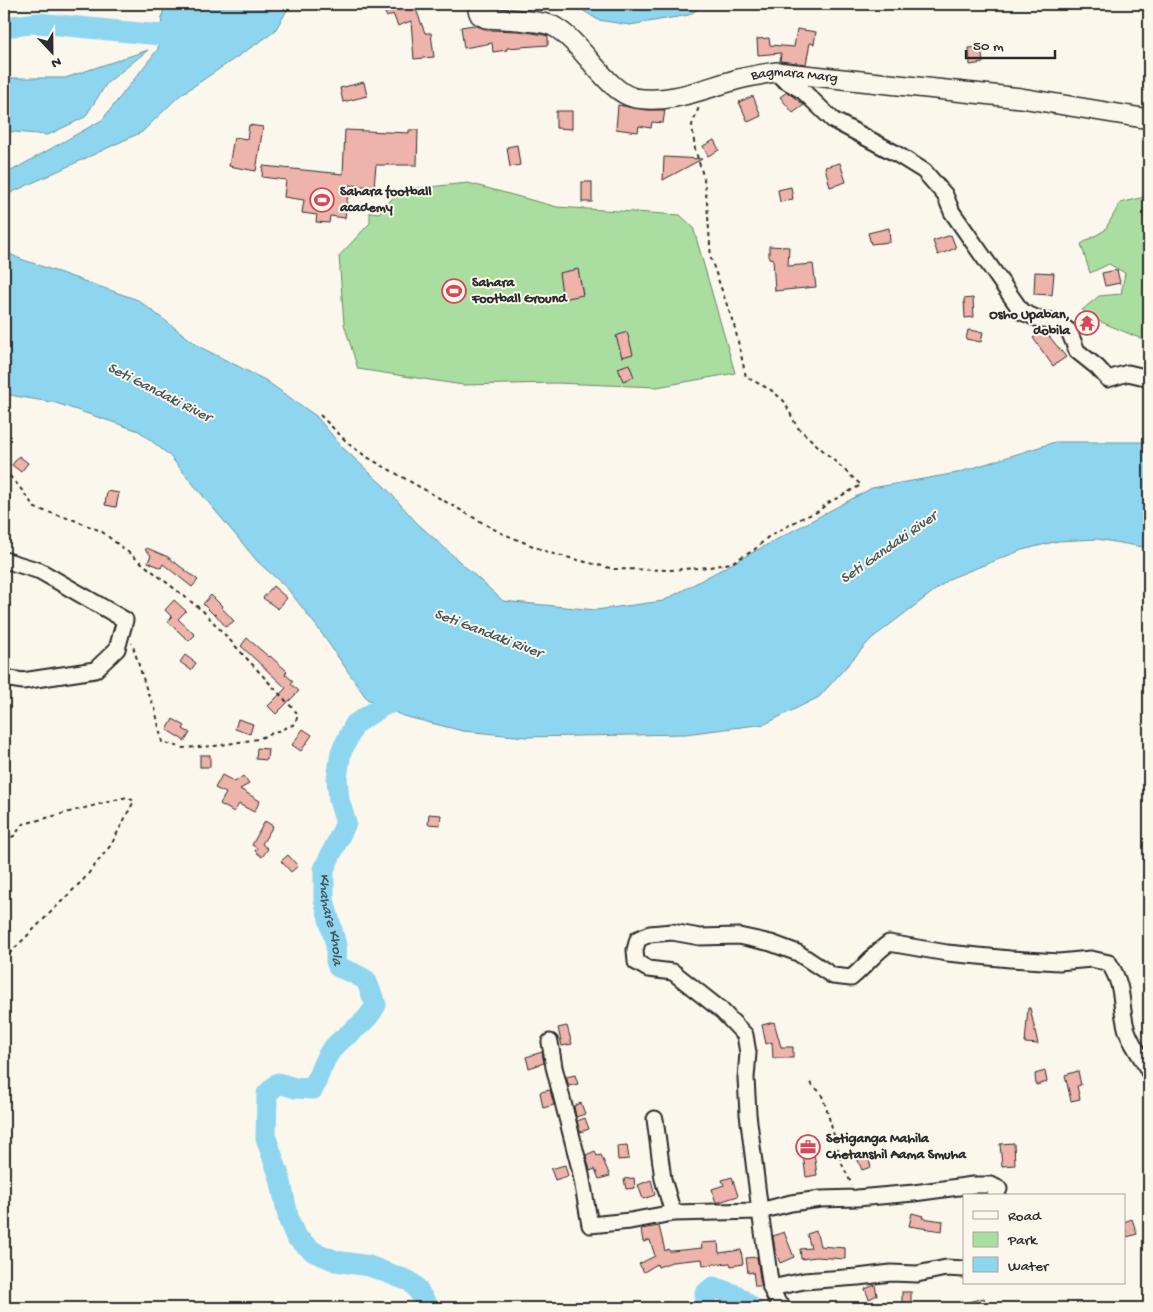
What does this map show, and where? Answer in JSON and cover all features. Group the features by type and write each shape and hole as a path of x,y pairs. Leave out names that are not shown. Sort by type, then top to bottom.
{"main road":[{"name":"Bagmara Marg","path":"478,4 480,15 486,18 545,22 556,27 576,44 612,85 633,98 679,97 740,79 776,72 1021,98 1149,119"}],"street":[{"path":"776,72 783,79 803,91 832,120 895,152 924,171 945,195 952,212 1022,312 1039,319 1058,323 1068,331 1077,351 1097,367 1108,379 1128,373 1149,378"},
{"path":"4,560 40,571 125,620 117,649 95,670 23,681 4,678"},
{"path":"784,1308 779,1305 771,1288 748,1114 746,1078 748,1053 745,1036 721,1010 673,972 648,969 636,962 635,950 638,939 650,934 672,932 700,937 739,936 771,943 798,953 833,976 851,978 864,968 876,952 889,943 947,953 1010,959 1059,962 1091,959 1109,963 1119,984 1125,1024 1149,1072"},
{"path":"550,1042 554,1067 580,1169 590,1225 630,1221 674,1213 760,1211 791,1203 821,1199 975,1190 991,1185 998,1189 996,1194"},
{"path":"655,1120 663,1179 674,1213"},
{"path":"771,1288 804,1281 858,1278 891,1273 917,1274 946,1268 963,1269"}],"path":[{"path":"320,415 351,446 367,457 499,532 550,553 614,569 671,570 710,567 731,563 754,550 768,537 817,512 836,498 861,485 797,427 784,401 771,390 746,378 735,328 711,259 704,179 695,149 692,125 701,101 701,90"},
{"path":"4,470 35,508 74,520 101,532 204,611 298,714 296,724 258,740 215,746 183,748 162,742 155,708 148,694 125,620"},
{"path":"4,840 14,836 23,824 127,797 134,801 111,845 84,879 4,959"},
{"path":"810,1083 824,1100 842,1164 852,1183 856,1198"}],"green space":[{"path":"468,183 557,207 680,215 693,227 735,373 657,387 556,383 463,385 358,369 344,324 339,256 370,223 370,212 379,213 400,190"},
{"path":"1149,196 1149,337 1144,340 1099,321 1082,310 1099,296 1121,294 1125,273 1109,264 1090,273 1081,244 1105,230 1120,203"}],"water":[{"path":"175,4 291,4 274,32 179,96 142,132 4,196 4,175 102,120 158,49 163,11"},
{"path":"573,4 705,4 689,15 630,25 598,20"},
{"path":"148,50 107,83 85,117 48,135 4,131 4,78 65,78"},
{"name":"Seti Gandaki River","path":"4,251 18,258 138,300 200,347 265,380 316,416 342,447 385,487 416,522 503,601 596,610 663,601 872,488 957,473 1055,442 1149,442 1149,548 1097,539 1058,541 1022,550 951,578 871,639 819,697 765,724 685,734 526,737 463,731 403,716 367,699 318,628 287,588 258,562 169,455 139,431 56,403 4,394"}],"building":[{"path":"381,4 414,4 425,33 431,33 434,57 414,59 411,21 398,26 393,14 387,17"},
{"path":"474,25 488,30 520,31 548,36 548,45 507,48 507,50 493,52 492,43 464,48 461,27"},
{"path":"797,29 816,32 814,44 810,43 806,64 780,61 781,53 758,55 757,39 769,38 770,45 794,47"},
{"path":"981,47 983,63 970,65 969,48"},
{"path":"364,82 367,96 343,102 340,88"},
{"path":"787,92 804,105 793,113 780,97"},
{"path":"753,96 761,116 748,122 739,102"},
{"path":"618,105 647,110 665,110 663,123 652,122 651,128 639,126 638,132 616,129"},
{"path":"556,111 572,111 572,129 556,128"},
{"path":"249,125 263,127 256,171 229,166 234,137 247,139"},
{"path":"345,130 409,133 409,130 418,130 417,165 376,165 374,187 349,185 345,218 330,216 329,223 316,222 317,215 302,213 304,200 284,197 286,180 262,177 263,166 343,174"},
{"path":"714,140 719,150 708,156 703,146"},
{"path":"517,145 520,165 510,167 507,147"},
{"path":"664,157 702,159 663,180"},
{"path":"840,163 846,182 830,187 825,167"},
{"path":"582,182 592,182 592,202 582,202"},
{"path":"791,187 793,199 780,202 778,190"},
{"path":"889,228 890,242 871,244 868,233"},
{"path":"951,235 956,248 938,255 933,241"},
{"path":"769,246 789,247 788,266 813,264 816,287 775,291 773,259 769,258"},
{"path":"578,269 583,295 563,299 559,273"},
{"path":"1117,270 1120,283 1105,286 1102,273"},
{"path":"1035,272 1054,273 1052,295 1034,294"},
{"path":"973,298 974,317 965,318 964,299"},
{"path":"968,330 983,332 981,342 966,339"},
{"path":"1044,330 1066,357 1053,366 1033,338"},
{"path":"627,332 633,354 622,357 616,336"},
{"path":"629,364 634,377 623,381 618,368"},
{"path":"19,456 28,463 21,472 12,465"},
{"path":"107,491 119,493 116,507 105,505"},
{"path":"147,548 168,557 198,580 192,587 163,564 161,568 148,562 151,555 145,550"},
{"path":"273,586 287,598 278,609 263,598"},
{"path":"211,595 234,621 226,627 203,604"},
{"path":"174,600 186,611 178,619 195,635 189,641 168,622 172,617 165,610"},
{"path":"247,638 287,671 285,674 293,681 291,684 299,691 276,714 268,706 286,688 241,646"},
{"path":"185,655 196,663 191,670 180,662"},
{"path":"173,719 185,726 183,729 190,733 185,741 167,730"},
{"path":"238,719 253,724 250,734 235,729"},
{"path":"303,729 312,735 301,751 292,745"},
{"path":"257,748 268,749 267,760 256,759"},
{"path":"200,755 210,755 210,767 200,767"},
{"path":"222,775 235,782 243,776 249,784 240,789 260,801 254,812 239,804 234,812 220,804 226,793 215,788"},
{"path":"429,814 441,815 440,825 428,824"},
{"path":"265,821 273,826 262,844 268,849 262,857 255,851 257,848 252,845"},
{"path":"288,855 298,866 291,872 281,861"},
{"path":"1028,1008 1030,1008 1038,1044 1025,1043"},
{"path":"774,1022 781,1047 793,1047 793,1058 773,1058 772,1042 766,1044 762,1025"},
{"path":"567,1026 572,1044 562,1046 558,1028"},
{"path":"542,1052 544,1063 529,1068 526,1057"},
{"path":"1045,1071 1047,1082 1036,1085 1035,1074"},
{"path":"1078,1071 1081,1085 1077,1086 1080,1099 1071,1101 1065,1075"},
{"path":"575,1075 578,1084 569,1086 566,1077"},
{"path":"550,1090 554,1105 543,1108 540,1092"},
{"path":"581,1103 585,1114 576,1117 574,1106"},
{"path":"585,1118 589,1129 580,1132 577,1121"},
{"path":"812,1138 817,1175 806,1177 801,1140"},
{"path":"1014,1143 1015,1165 1002,1166 1000,1144"},
{"path":"627,1145 629,1159 618,1160 617,1146"},
{"path":"595,1151 597,1156 601,1155 610,1176 599,1179 595,1169 590,1171 586,1155"},
{"path":"867,1154 871,1167 862,1170 857,1158"},
{"path":"565,1165 568,1176 555,1180 551,1169"},
{"path":"732,1177 738,1196 716,1203 712,1189 724,1185 722,1180"},
{"path":"634,1178 635,1188 626,1189 624,1179"},
{"path":"651,1180 655,1195 643,1199 638,1185"},
{"path":"912,1213 923,1216 922,1218 943,1221 942,1231 909,1226"},
{"path":"1132,1219 1137,1234 1127,1237 1126,1221"},
{"path":"659,1226 665,1251 668,1249 672,1251 702,1248 701,1243 718,1242 719,1253 741,1250 743,1264 731,1266 730,1263 703,1265 702,1259 672,1262 658,1267 657,1264 644,1272 639,1264 655,1256 650,1240 643,1242 641,1229"},
{"path":"816,1231 820,1246 845,1248 845,1259 816,1257 801,1259 800,1249 811,1248 807,1234"},
{"path":"784,1232 794,1257 780,1263 775,1250 773,1236"},
{"path":"757,1257 761,1286 755,1286 753,1272 748,1273 746,1258"},
{"path":"875,1285 877,1295 869,1299 865,1289"},
{"path":"902,1292 911,1292 911,1308 902,1308"},
{"path":"984,1298 987,1307 956,1308 956,1305"}],"waterway":[{"path":"4,27 38,23 160,35 186,25"},
{"name":"Khahare Khola","path":"410,696 383,706 355,724 341,752 337,778 339,800 346,823 324,869 324,900 336,945 338,967 366,980 376,1005 367,1018 330,1051 313,1089 295,1088 278,1083 267,1094 266,1138 280,1178 289,1221 296,1237 314,1252 336,1261 369,1266 409,1281 415,1286 429,1308"},
{"name":"Khahare Khola","path":"705,1308 707,1305 705,1294 713,1287 736,1295 752,1308"}],"place":[{"name":"Sahara football academy","path":"322,200"},
{"name":"Sahara Football Ground","path":"454,291"},
{"name":"Osho Upaban, dobila","path":"1087,323"},
{"name":"Setiganga Mahila Chetanshil Aama Smuha","path":"808,1147"}]}
